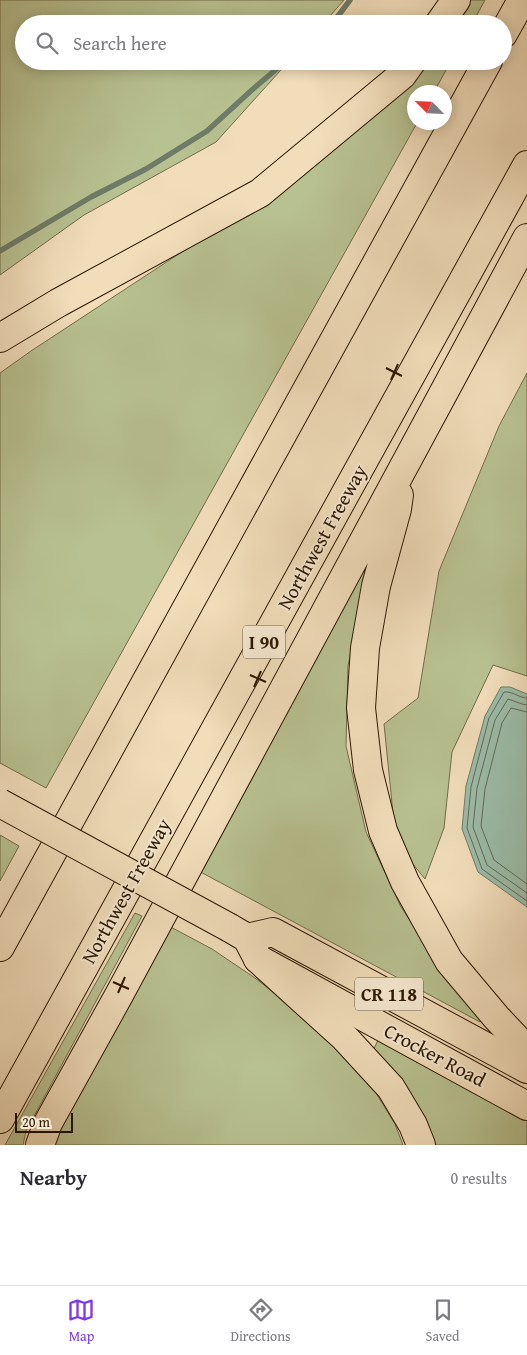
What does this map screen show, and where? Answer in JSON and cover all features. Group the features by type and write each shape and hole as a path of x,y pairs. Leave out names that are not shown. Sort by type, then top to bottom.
{"main road":[{"path":"445,15 456,0"},
{"path":"512,18 522,0"},
{"path":"0,338 58,303 260,192 402,75 406,70"},
{"path":"0,947 483,70"},
{"name":"Northwest Freeway","path":"0,1118 527,165"},
{"path":"40,1145 48,1123 124,987 527,238"},
{"path":"402,471 397,509 376,586 365,648 361,708 368,770 383,831 405,882 444,953 496,1017 527,1050"},
{"name":"Crocker Road","path":"0,803 245,942 527,1106"},
{"name":"Crocker Road","path":"245,942 273,932 527,1069"},
{"path":"245,942 345,1038 391,1088 413,1125 421,1145"}],"shaded area":[{"path":"0,0 344,0 331,15 15,15 15,70 281,70 216,142 84,215 0,275"},
{"path":"471,0 485,0 477,15 459,15"},
{"path":"415,70 446,70 438,85 407,85 407,130 413,130 46,788 0,763 0,373 197,242 277,192 340,145 386,106"},
{"path":"527,373 527,676 493,665 452,752 444,828 425,879 396,843 384,724 418,698 439,571 499,426"},
{"path":"362,559 368,563 348,666 346,746 366,832 401,907 451,982 485,1014 480,1022 195,869"},
{"path":"0,835 19,846 0,881"},
{"path":"135,913 142,916 26,1131 23,1145 5,1145"},
{"path":"167,925 212,949 255,978 329,1036 360,1067 395,1124 403,1145 50,1145"},
{"path":"378,1040 527,1118 527,1145 434,1145 372,1053"}],"water":[{"path":"501,687 510,687 527,694 527,907 478,872 462,829 466,786 485,716"}],"waterway":[{"path":"339,15 350,0"},
{"path":"0,251 91,197 146,169 207,131 275,70"}]}
